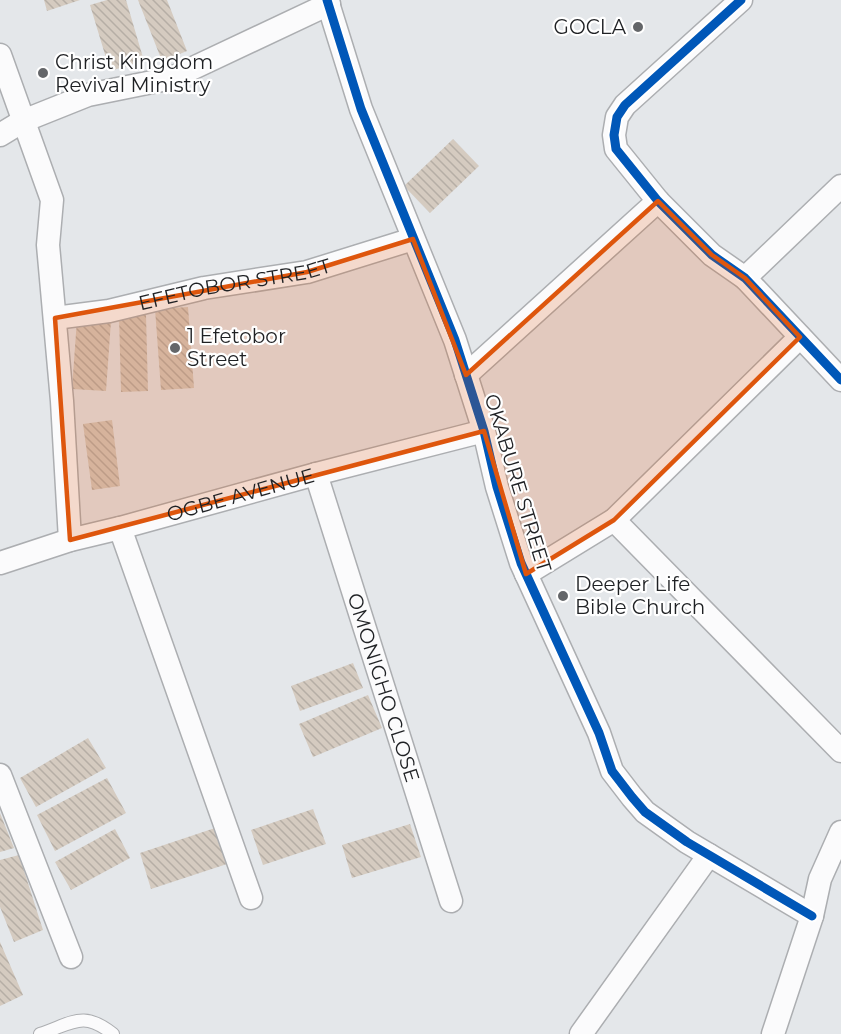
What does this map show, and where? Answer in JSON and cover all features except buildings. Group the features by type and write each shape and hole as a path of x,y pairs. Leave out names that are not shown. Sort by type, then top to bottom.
{"street":[{"path":"741,0 625,105 617,117 614,135 616,149 658,201 712,255 745,278 841,380"},
{"path":"0,135 23,121 88,95 172,78 328,2"},
{"name":"OKABURE STREET","path":"328,2 361,109 455,340 484,431 497,487 526,574 599,733 612,771 645,812 687,842 812,916"},
{"path":"0,55 52,200 48,245 62,401 70,540"},
{"path":"745,278 841,186"},
{"path":"466,375 658,201"},
{"name":"EFETOBOR STREET","path":"55,318 109,311 204,288 308,272 413,239"},
{"path":"526,574 614,520 800,337"},
{"name":"OGBE AVENUE","path":"0,563 70,540 484,431"},
{"name":"OMONIGHO CLOSE","path":"316,474 451,901"},
{"path":"614,520 841,751"},
{"path":"120,528 250,898"},
{"path":"0,775 72,957"},
{"path":"772,1034 812,916 831,880 841,832"},
{"path":"582,1034 709,855"}],"lane":[{"path":"40,1034 82,1019 99,1022 113,1034"}],"highlighted area":[{"path":"658,201 712,255 745,278 800,337 614,520 526,574 484,431 70,540 55,318 307,272 413,239 466,375"}],"cycle path":[{"path":"327,0 361,109 455,340 484,431 497,487 521,563 599,733 612,771 645,812 687,842 812,916"},
{"path":"741,0 625,105 617,117 614,135 616,149 658,201 712,255 745,278 841,380"}],"place":[{"name":"GOCLA","path":"638,27"},
{"name":"Christ Kingdom Revival Ministry","path":"43,73"},
{"name":"1 Efetobor Street","path":"175,348"},
{"name":"Deeper Life Bible Church","path":"563,596"}]}
